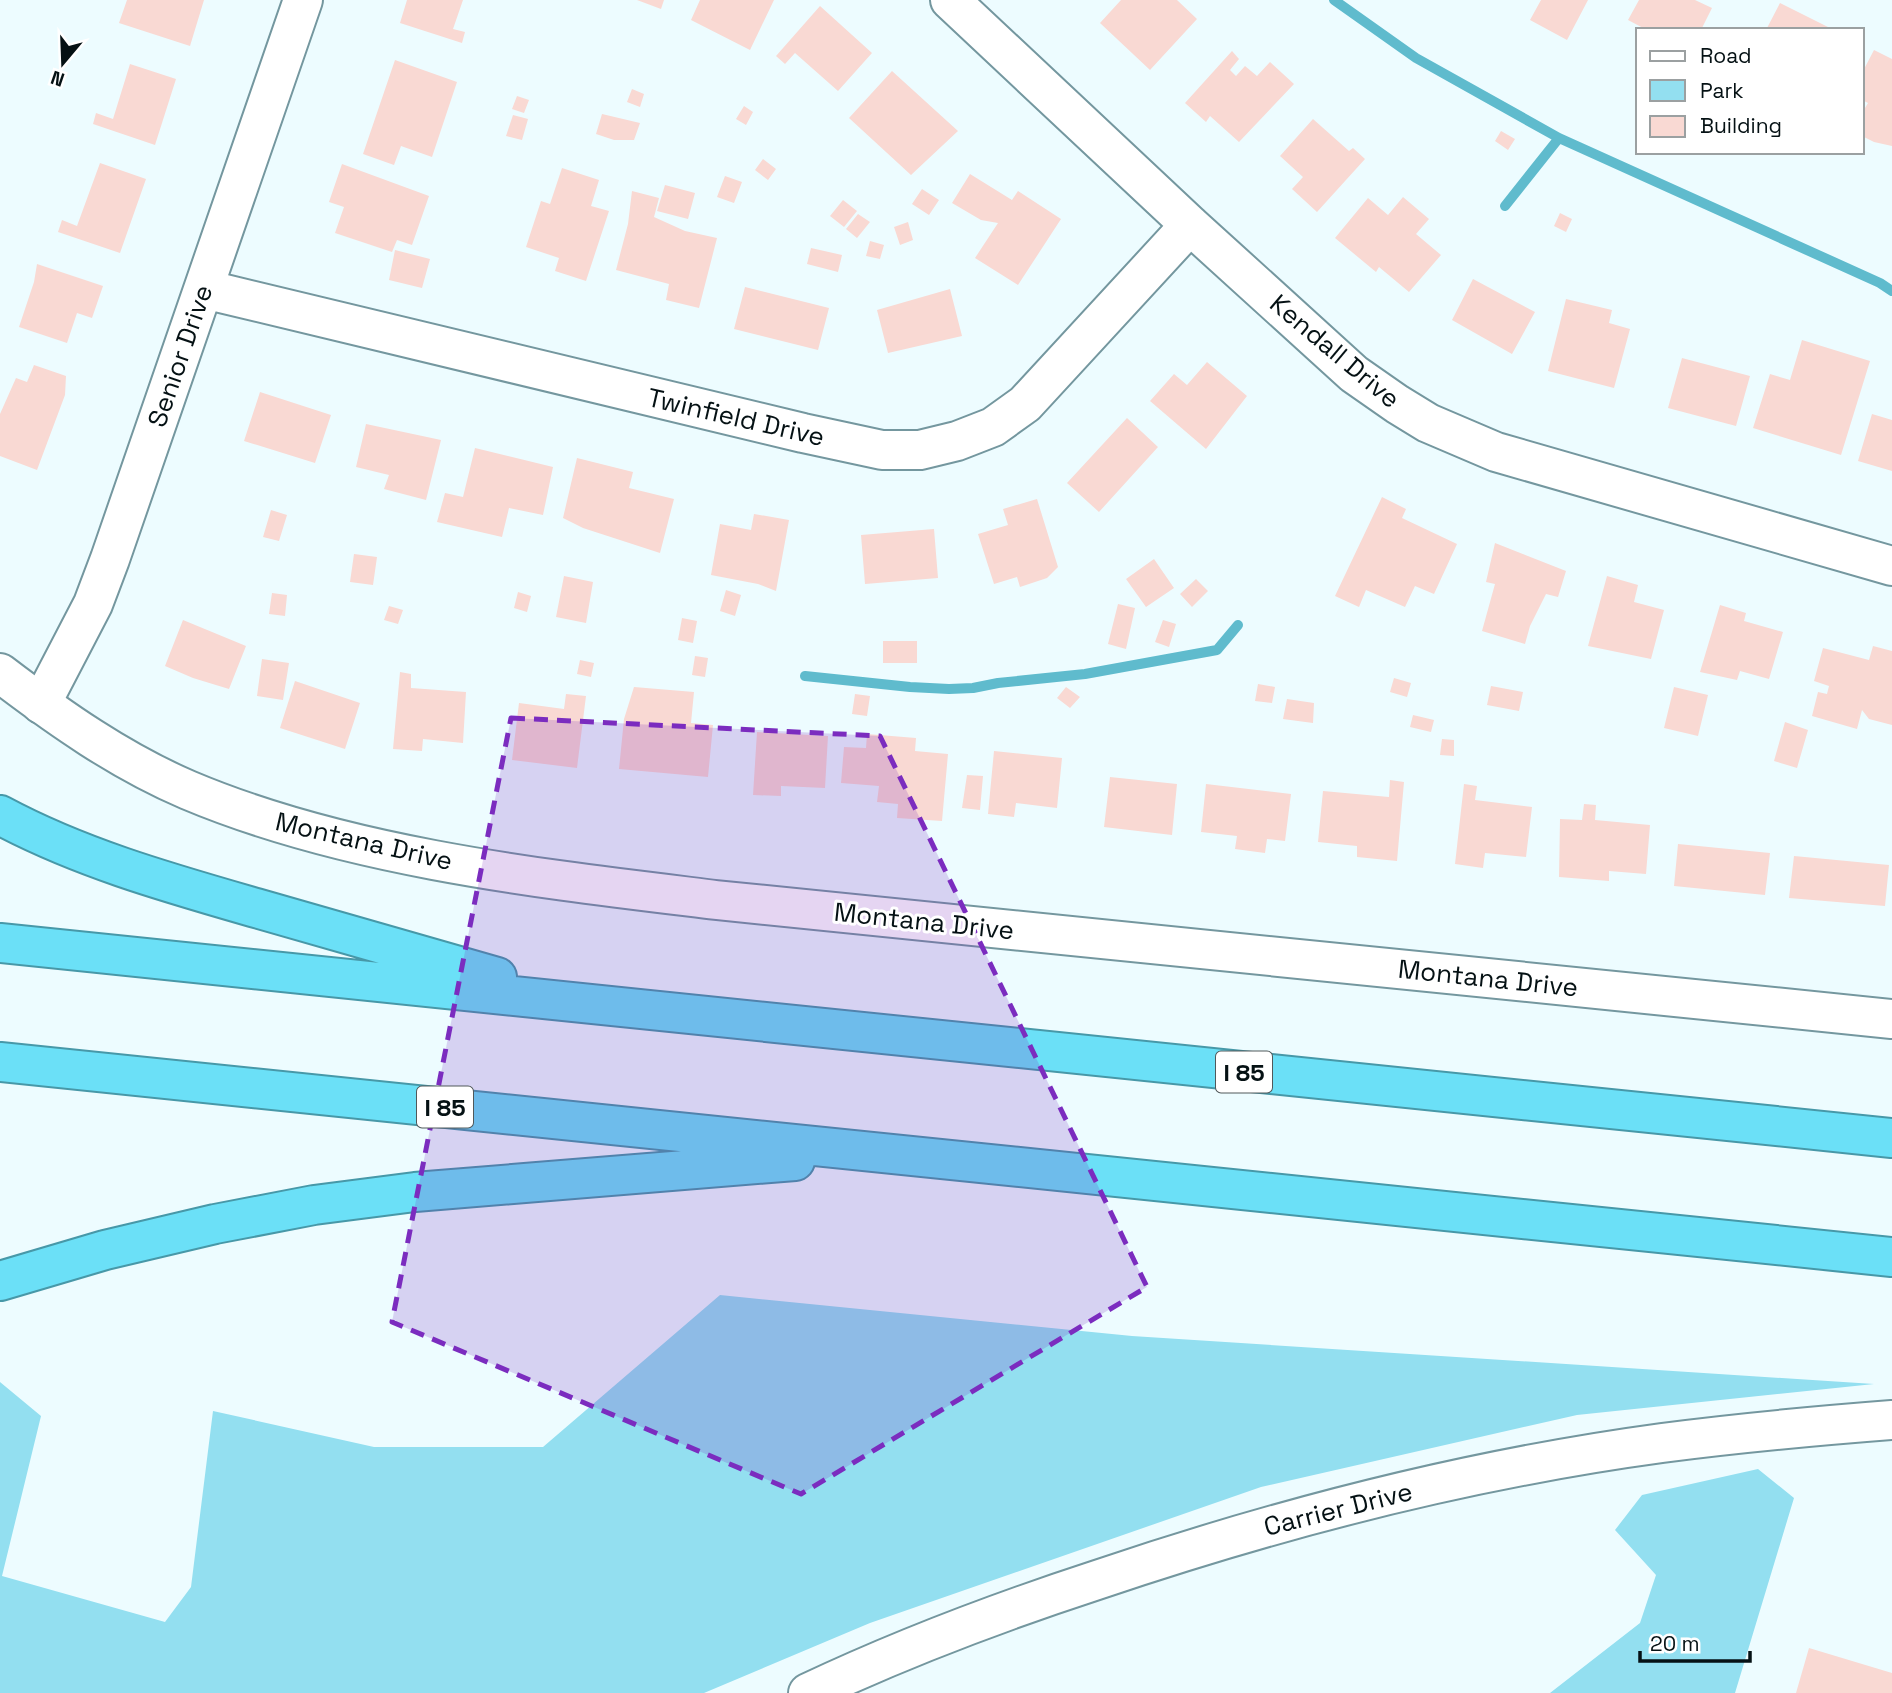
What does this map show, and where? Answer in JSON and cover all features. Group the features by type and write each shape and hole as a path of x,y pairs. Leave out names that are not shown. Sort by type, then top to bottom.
{"highway":[{"path":"0,815 67,846 193,890 597,1005"},
{"name":"I 85","path":"0,943 1892,1138"},
{"name":"I 85","path":"0,1062 1892,1257"},
{"path":"0,1281 117,1247 314,1205 415,1192 891,1153"}],"street":[{"name":"Senior Drive","path":"41,704 93,604 303,0"},
{"name":"Kendall Drive","path":"950,0 1354,374 1397,404 1429,423 1496,452 1892,566"},
{"name":"Twinfield Drive","path":"204,289 803,433 882,450 920,450 957,441 993,427 1025,404 1190,225"},
{"name":"Montana Drive","path":"0,673 85,735 137,766 234,809 349,841 476,866 716,900 1892,1019"},
{"name":"Carrier Drive","path":"808,1693 941,1636 1046,1597 1256,1529 1370,1500 1472,1477 1660,1444 1892,1420"}],"highlighted area":[{"path":"511,718 880,736 1147,1287 801,1494 392,1322"}],"green space":[{"path":"720,1295 1132,1336 1874,1384 1577,1415 1261,1487 870,1623 704,1693 0,1693 0,1382 41,1416 2,1576 165,1622 191,1587 213,1411 374,1447 543,1447"},
{"path":"1758,1469 1794,1498 1735,1693 1550,1693 1640,1623 1656,1575 1615,1530 1642,1495"}],"building":[{"path":"127,0 204,0 190,46 119,23"},
{"path":"407,0 463,0 453,29 465,32 462,43 400,23"},
{"path":"637,0 664,0 661,9"},
{"path":"700,0 774,0 750,50 691,20"},
{"path":"1121,0 1177,0 1197,19 1150,70 1100,23"},
{"path":"1541,0 1588,0 1567,40 1530,20"},
{"path":"1639,0 1695,0 1712,8 1702,28 1643,28 1628,20"},
{"path":"1780,3 1830,28 1767,28"},
{"path":"820,6 872,53 838,91 795,53 785,64 776,56"},
{"path":"1874,50 1892,59 1892,146 1864,137 1864,110 1868,103 1864,101 1864,69"},
{"path":"1232,51 1239,59 1230,70 1236,76 1245,66 1257,76 1270,62 1294,84 1239,142 1210,116 1206,122 1185,103"},
{"path":"395,60 457,82 432,157 401,146 394,165 363,154"},
{"path":"130,64 176,79 155,145 93,124 96,113 113,119"},
{"path":"892,71 958,131 911,175 849,118"},
{"path":"632,89 644,94 640,107 627,102"},
{"path":"517,96 529,100 524,113 512,109"},
{"path":"744,106 753,112 746,125 736,119"},
{"path":"602,114 640,123 634,140 614,140 596,134"},
{"path":"513,115 528,119 522,140 506,136"},
{"path":"1313,119 1349,151 1353,148 1365,159 1317,212 1292,189 1303,177 1280,156"},
{"path":"1501,131 1515,139 1508,150 1495,141"},
{"path":"763,159 776,169 768,180 755,170"},
{"path":"100,163 146,179 120,253 58,232 62,220 77,226"},
{"path":"342,164 429,196 412,245 397,240 392,252 335,233 344,207 329,202"},
{"path":"562,168 599,180 591,206 609,211 586,281 555,271 559,258 526,247 541,201 550,204"},
{"path":"970,174 1012,200 1018,191 1061,219 1018,285 975,258 998,223 981,220 952,203"},
{"path":"725,176 742,182 734,203 717,197"},
{"path":"665,185 695,193 688,219 657,211"},
{"path":"922,189 939,200 929,215 912,204"},
{"path":"632,191 659,198 654,217 685,231 717,238 699,308 666,300 669,284 616,270 628,224"},
{"path":"1403,197 1429,219 1416,234 1441,255 1409,292 1379,267 1376,272 1335,238 1368,198 1388,215"},
{"path":"843,200 857,211 844,227 830,216"},
{"path":"1560,213 1572,219 1566,232 1554,226"},
{"path":"858,214 870,222 857,238 846,229"},
{"path":"908,222 913,240 900,245 894,227"},
{"path":"870,241 884,245 880,259 866,256"},
{"path":"811,248 842,255 838,272 807,264"},
{"path":"395,250 430,259 422,288 389,280"},
{"path":"37,264 103,286 92,318 77,313 67,343 19,327"},
{"path":"1473,279 1535,312 1512,354 1452,320"},
{"path":"745,287 829,308 818,350 734,329"},
{"path":"950,289 962,336 888,353 877,310"},
{"path":"1566,299 1612,310 1609,323 1630,329 1614,388 1548,371"},
{"path":"1802,340 1870,361 1841,455 1753,428 1770,374 1790,380"},
{"path":"1682,358 1750,376 1736,426 1668,408"},
{"path":"1207,362 1247,396 1206,449 1150,401 1174,374 1187,385"},
{"path":"34,365 66,376 65,395 37,470 0,456 0,414 16,378 27,382"},
{"path":"260,392 331,415 315,463 244,441"},
{"path":"1872,414 1892,420 1892,471 1858,461"},
{"path":"1127,418 1158,447 1099,512 1067,483"},
{"path":"366,424 441,440 426,500 384,489 389,475 356,467"},
{"path":"475,448 553,467 543,515 509,508 502,537 437,522 445,493 463,497"},
{"path":"577,458 633,472 629,488 674,499 660,553 583,528 563,518"},
{"path":"1382,497 1406,509 1402,518 1457,544 1434,594 1415,586 1405,607 1366,590 1359,607 1335,596"},
{"path":"1037,499 1058,567 1047,578 1020,587 1017,577 994,584 978,534 1008,525 1003,509"},
{"path":"271,510 287,515 279,541 263,537"},
{"path":"754,514 789,520 776,591 758,584 711,575 720,524 751,530"},
{"path":"934,529 938,578 865,584 861,535"},
{"path":"1495,543 1566,571 1558,597 1546,594 1530,626 1525,644 1482,631 1495,584 1486,582"},
{"path":"354,554 377,557 373,585 350,582"},
{"path":"1154,559 1174,588 1146,607 1126,579"},
{"path":"564,576 593,582 586,623 556,617"},
{"path":"1607,576 1638,585 1634,602 1664,610 1651,659 1588,646"},
{"path":"1196,579 1208,591 1192,607 1180,594"},
{"path":"726,590 741,595 735,616 720,611"},
{"path":"518,592 531,596 527,612 514,608"},
{"path":"272,593 287,595 285,616 269,614"},
{"path":"1118,604 1135,608 1126,649 1108,644"},
{"path":"1720,605 1746,613 1744,621 1783,632 1769,679 1740,671 1737,680 1700,672"},
{"path":"389,606 403,610 398,624 384,620"},
{"path":"682,618 697,621 693,643 678,640"},
{"path":"183,620 246,646 229,689 165,666"},
{"path":"1163,620 1176,624 1169,647 1155,642"},
{"path":"883,641 917,641 917,663 883,663"},
{"path":"1873,646 1892,651 1892,725 1869,719 1862,710 1857,729 1812,716 1818,692 1827,694 1829,686 1814,681 1823,648 1869,660"},
{"path":"695,656 708,658 705,677 692,675"},
{"path":"262,659 289,663 283,700 257,696"},
{"path":"580,660 594,663 591,677 577,674"},
{"path":"400,672 411,674 411,688 466,692 463,743 423,739 422,751 393,749"},
{"path":"1394,678 1411,683 1407,697 1390,692"},
{"path":"295,681 360,703 345,749 280,728"},
{"path":"1258,684 1275,687 1272,703 1255,701"},
{"path":"1491,686 1523,692 1519,711 1487,705"},
{"path":"634,687 694,692 691,723 713,725 708,777 619,769 624,719"},
{"path":"1066,687 1080,697 1070,708 1057,698"},
{"path":"1674,687 1708,695 1698,736 1664,728"},
{"path":"566,694 586,696 577,768 512,760 519,703 564,709"},
{"path":"855,694 870,696 867,716 852,714"},
{"path":"1287,699 1314,703 1313,723 1283,719"},
{"path":"1413,715 1434,720 1431,732 1410,727"},
{"path":"1785,722 1808,730 1797,768 1774,761"},
{"path":"757,732 828,736 825,788 781,786 781,796 753,795"},
{"path":"867,734 916,738 915,751 948,754 942,821 897,818 898,804 877,802 879,786 841,783 844,747 866,748"},
{"path":"1442,739 1454,740 1454,756 1440,755"},
{"path":"994,751 1062,758 1057,808 1016,803 1014,817 988,814"},
{"path":"967,775 983,776 980,810 962,808"},
{"path":"1110,777 1177,784 1172,835 1104,827"},
{"path":"1390,780 1404,782 1397,861 1357,857 1357,846 1318,842 1323,791 1389,797"},
{"path":"1206,784 1291,794 1285,841 1267,839 1265,853 1235,849 1237,836 1201,832"},
{"path":"1464,784 1477,786 1475,800 1532,807 1526,857 1485,853 1483,868 1455,864"},
{"path":"1584,804 1596,805 1595,820 1650,825 1646,874 1609,871 1609,881 1559,877 1560,819 1582,820"},
{"path":"1678,844 1770,853 1765,895 1674,886"},
{"path":"1794,856 1889,865 1885,906 1789,898"},
{"path":"1809,1648 1892,1673 1892,1693 1796,1693"}],"waterway":[{"path":"1334,0 1416,58 1559,138 1880,283 1892,291"},
{"path":"1505,206 1559,138"},
{"path":"805,676 910,687 973,688 1085,674 1217,650 1238,625"}]}
